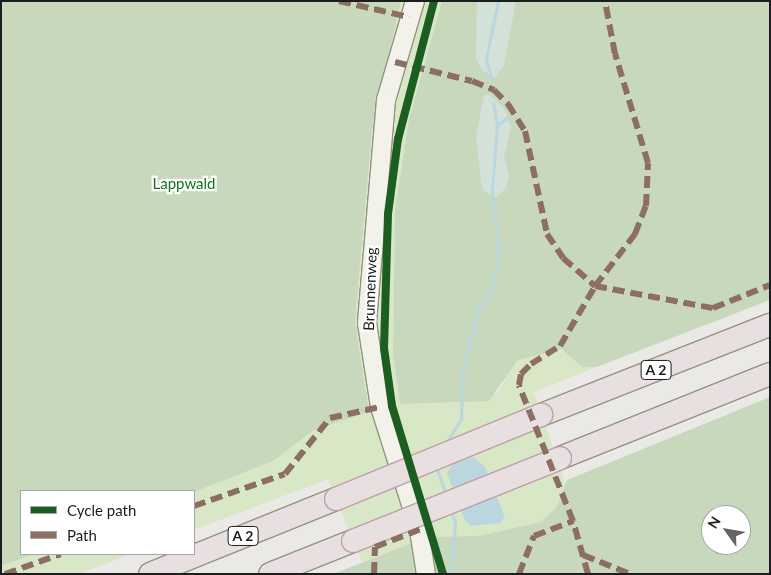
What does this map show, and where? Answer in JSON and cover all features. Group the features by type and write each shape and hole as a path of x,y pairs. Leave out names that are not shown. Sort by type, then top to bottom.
{"highway":[{"name":"A 2","path":"150,574 541,415 770,325"},
{"path":"270,574 770,374"}],"main road":[{"name":"Brunnenweg","path":"415,1 386,100 368,323 380,407 420,530 426,574"}],"green space":[{"name":"Lappwald","path":"1,1 401,1 372,131 355,321 369,412 314,430 273,461 195,492 195,490 20,490 20,555 32,555 1,566"},
{"path":"401,1 442,1 409,119 395,209 393,355 400,404 497,393 517,360 562,349 582,367 597,367 534,392 567,488 557,507 541,522 478,536 427,537 362,562 328,479 195,530 195,492 273,461 314,430 369,412 355,321 372,131"},
{"path":"442,1 770,1 770,300 597,367 582,367 562,349 518,360 489,401 400,404 393,355 395,209 409,119"},
{"path":"770,397 770,574 333,574 427,537 478,536 541,522 557,507 567,480"},
{"path":"32,555 128,555 79,574 1,574 1,566"}],"shaded area":[{"path":"477,1 516,1 504,65 495,78 482,70 476,59"},
{"path":"484,95 490,95 506,111 511,127 504,157 509,175 506,188 495,198 483,190 476,136"}],"water":[{"path":"473,457 485,467 505,517 500,523 470,526 464,518 447,473 453,464"}],"waterway":[{"path":"492,80 486,59 498,1"},
{"path":"446,443 461,419 463,370 479,306 490,297 499,253 492,191 497,125 493,103"},
{"path":"497,125 508,117"},
{"path":"436,466 446,495"},
{"path":"451,511 455,523 451,574"}],"marked path":[{"path":"339,1 409,17"},
{"path":"588,574 573,521 519,385 521,374 531,364 560,346 595,286 635,234 646,206 648,163 615,54 605,1"},
{"path":"395,62 472,81 494,90 508,104 525,131 547,234 563,258 595,286 713,308 770,285"},
{"path":"195,506 285,474 330,418 380,407"},
{"path":"519,574 534,536 573,521"},
{"path":"374,574 375,547 426,527"},
{"path":"5,574 58,555"},
{"path":"583,555 630,574"}],"cycle path":[{"path":"434,1 398,139 388,214 384,348 392,406 443,574"}]}
